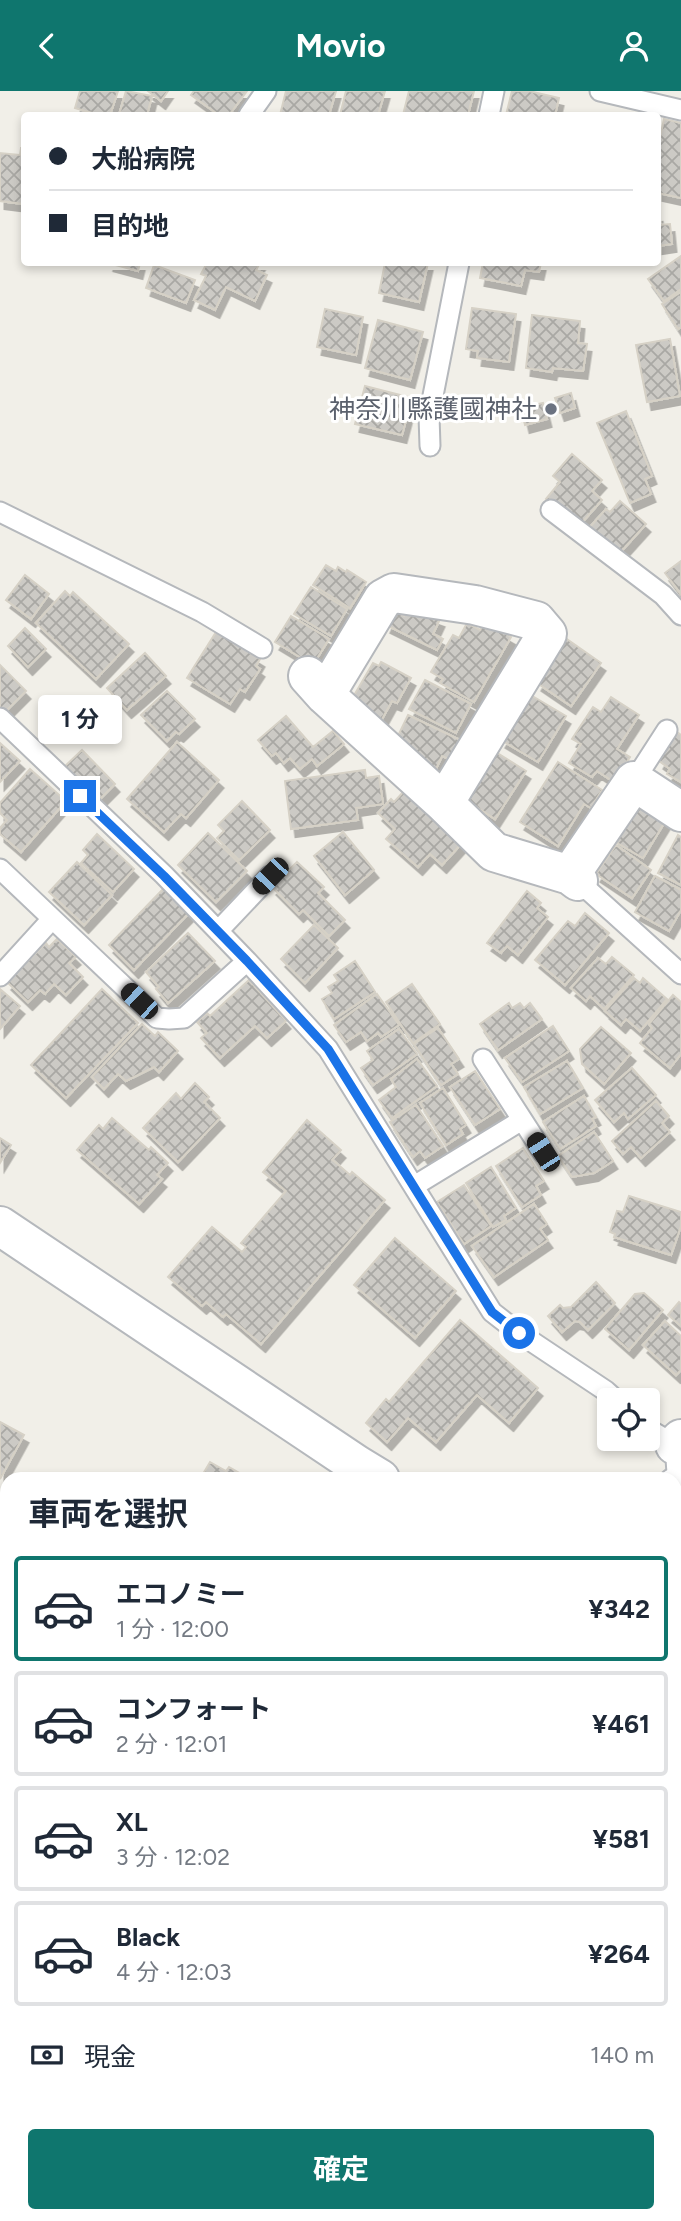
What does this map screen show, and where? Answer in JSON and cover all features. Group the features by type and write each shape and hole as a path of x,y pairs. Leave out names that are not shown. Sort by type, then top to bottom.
{"street":[{"path":"444,803 547,634 536,621 475,605 394,593 383,599 316,685 494,852 574,878 634,781 681,812"},
{"path":"0,1226 359,1472"}],"lane":[{"path":"251,112 266,91"},
{"path":"490,112 494,91"},
{"path":"600,91 681,110"},
{"path":"430,446 429,416 458,266"},
{"path":"551,510 663,595 681,615"},
{"path":"0,512 202,612 262,648"},
{"path":"0,719 164,876 328,1049 492,1312 602,1388"},
{"path":"634,781 667,730"},
{"path":"0,869 157,1018 184,1018 247,961"},
{"path":"218,931 270,876"},
{"path":"574,878 681,974"},
{"path":"0,976 52,919"},
{"path":"484,1059 543,1152"},
{"path":"414,1186 522,1120"},
{"path":"668,1438 675,1472"}],"building":[{"path":"80,91 118,91 111,112 89,112 75,108"},
{"path":"126,91 152,96 148,112 120,112"},
{"path":"148,91 168,91 161,101"},
{"path":"194,91 247,91 231,112 215,112 191,95"},
{"path":"286,91 336,91 330,112 281,112"},
{"path":"346,91 385,91 379,112 341,112"},
{"path":"409,91 474,91 469,112 404,112"},
{"path":"512,91 529,91 559,98 556,112 507,112"},
{"path":"664,119 681,123 681,198 661,194 661,133"},
{"path":"21,148 21,204 0,201 0,153 20,155"},
{"path":"670,224 672,244 661,246 661,225"},
{"path":"681,256 681,289 664,301 648,279"},
{"path":"119,266 139,266 138,271"},
{"path":"154,266 195,280 186,303 146,288"},
{"path":"205,266 258,266 256,270 267,275 255,301 226,287 215,310 194,300 206,276 201,274"},
{"path":"384,266 427,266 419,302 379,293"},
{"path":"482,266 540,266 539,272 525,270 521,286 480,278"},
{"path":"681,292 681,327 678,329 662,304"},
{"path":"472,308 516,314 509,362 477,358 478,351 466,349"},
{"path":"325,309 363,317 356,355 317,347"},
{"path":"532,315 580,321 578,343 587,344 583,371 553,368 552,372 526,368"},
{"path":"378,320 423,332 410,380 365,368"},
{"path":"670,339 680,396 647,402 636,345"},
{"path":"365,386 412,398 402,435 355,424"},
{"path":"571,393 575,408 560,413 555,398"},
{"path":"543,403 547,419 525,425 521,408"},
{"path":"626,411 652,476 645,479 651,494 630,503 597,423"},
{"path":"572,454 602,480 592,491 602,500 578,527 546,499 560,482 553,476"},
{"path":"620,501 646,524 618,555 589,528 606,509 610,512"},
{"path":"681,561 681,594 665,573"},
{"path":"326,565 336,571 338,567 346,572 347,570 366,582 350,608 313,585"},
{"path":"25,575 49,594 31,619 6,600"},
{"path":"311,587 347,609 331,636 294,614"},
{"path":"65,591 70,596 73,592 129,644 96,679 36,623"},
{"path":"408,608 440,619 433,634 443,639 437,650 386,625 393,610 404,616"},
{"path":"291,616 329,639 313,665 275,642"},
{"path":"485,622 511,637 474,702 440,683 443,679 431,672 453,635 459,638 467,623 480,630"},
{"path":"25,628 46,649 28,667 8,646"},
{"path":"216,632 260,659 256,666 260,669 245,692 240,689 230,704 187,678"},
{"path":"564,637 601,663 571,706 537,683"},
{"path":"145,653 166,676 127,710 107,688"},
{"path":"381,662 411,678 397,703 392,701 381,721 357,708 361,701 353,697 373,663 379,666"},
{"path":"0,665 26,691 4,713 0,709"},
{"path":"425,680 471,704 456,733 409,709"},
{"path":"167,691 195,719 167,741 141,715"},
{"path":"529,694 566,716 538,762 501,740"},
{"path":"611,697 639,715 617,749 630,757 614,782 597,771 592,777 569,763 581,744 572,739 593,707 601,712"},
{"path":"408,715 460,740 451,760 442,756 436,769 409,756 395,742"},
{"path":"286,716 313,747 333,731 344,744 317,766 312,759 300,769 290,758 284,763 276,753 272,756 258,740"},
{"path":"677,732 681,735 681,782 667,774 670,769 659,761"},
{"path":"177,742 219,780 186,818 181,814 164,832 127,799"},
{"path":"0,743 20,761 0,782"},
{"path":"491,749 526,771 495,819 463,798"},
{"path":"82,750 115,784 96,803 62,769"},
{"path":"558,762 602,790 591,808 584,804 558,846 520,822"},
{"path":"30,769 66,801 21,852 0,834 0,828 7,820 0,813 0,803"},
{"path":"365,770 366,778 379,776 383,804 356,808 358,820 291,829 285,781"},
{"path":"406,789 463,842 442,865 430,854 418,867 386,839 395,829 378,813 391,799 394,802"},
{"path":"242,801 270,830 239,860 217,838 224,831 218,825"},
{"path":"636,802 666,820 643,858 612,840"},
{"path":"343,832 374,870 345,895 314,856"},
{"path":"208,833 247,871 216,902 178,865"},
{"path":"97,834 134,869 113,892 81,863 88,855 83,850"},
{"path":"678,835 681,837 681,885 658,873"},
{"path":"616,845 651,870 632,898 596,874"},
{"path":"77,862 112,895 84,925 49,892"},
{"path":"297,862 324,887 318,893 345,920 329,936 303,910 299,914 272,887"},
{"path":"655,876 681,890 681,910 669,931 635,912"},
{"path":"165,887 190,912 134,970 109,945"},
{"path":"527,891 541,903 537,908 548,917 518,955 507,946 501,953 487,943"},
{"path":"585,913 609,933 565,985 535,960 568,921 575,926"},
{"path":"314,925 338,948 305,983 281,959"},
{"path":"188,933 215,961 168,1003 146,972"},
{"path":"57,939 76,957 69,963 83,977 66,995 54,984 45,994 40,990 28,1002 7,982 46,943 49,947"},
{"path":"612,957 634,975 604,1009 590,996 586,1001 571,988 598,958 606,964"},
{"path":"355,961 375,992 334,1019 322,999 332,993 328,987 338,981 334,975"},
{"path":"634,978 640,983 643,978 667,999 640,1031 626,1019 621,1025 605,1011"},
{"path":"249,980 286,1021 267,1038 255,1026 220,1058 201,1038 207,1033 197,1022 207,1013 210,1016"},
{"path":"412,984 440,1024 413,1043 386,1002"},
{"path":"0,989 20,1006 0,1029"},
{"path":"102,989 138,1023 66,1098 31,1065"},
{"path":"377,994 399,1025 381,1037 378,1033 367,1041 361,1032 346,1042 334,1025"},
{"path":"673,995 681,1002 681,1054 670,1068 640,1043 652,1028 649,1024"},
{"path":"509,1003 512,1008 520,1003 524,1008 530,1003 542,1019 498,1050 480,1024"},
{"path":"142,1024 155,1036 158,1032 178,1051 159,1072 154,1067 126,1081 118,1074 104,1089 92,1077"},
{"path":"553,1026 569,1051 522,1082 505,1058"},
{"path":"601,1027 631,1053 604,1084 582,1064 580,1049"},
{"path":"438,1028 459,1059 451,1064 458,1074 441,1085 414,1044"},
{"path":"399,1029 417,1054 373,1085 361,1068 373,1060 367,1051"},
{"path":"417,1059 437,1086 392,1118 379,1100 396,1087 391,1079"},
{"path":"567,1061 583,1088 540,1114 524,1087"},
{"path":"632,1068 656,1095 628,1119 624,1113 614,1122 595,1100"},
{"path":"475,1071 500,1109 475,1125 450,1087"},
{"path":"195,1083 209,1097 204,1102 220,1118 178,1162 143,1128 176,1093 181,1099"},
{"path":"443,1088 466,1125 460,1129 463,1134 446,1145 420,1103"},
{"path":"584,1096 596,1117 592,1119 596,1126 560,1149 543,1122"},
{"path":"656,1101 669,1116 662,1123 670,1132 641,1158 631,1147 623,1154 612,1141"},
{"path":"416,1105 443,1146 425,1158 420,1151 413,1157 390,1122"},
{"path":"112,1118 168,1163 157,1175 162,1179 139,1204 77,1150 99,1125 103,1129"},
{"path":"307,1120 341,1150 332,1160 350,1175 352,1172 385,1200 261,1344 226,1314 223,1317 206,1302 202,1306 168,1277 212,1227 242,1252 246,1247 241,1243 286,1191 263,1172"},
{"path":"594,1132 613,1161 594,1173 572,1177 558,1156"},
{"path":"0,1138 11,1145 0,1163"},
{"path":"523,1148 544,1181 536,1186 541,1195 522,1207 496,1166"},
{"path":"491,1167 516,1208 504,1216 506,1220 493,1227 466,1183"},
{"path":"464,1185 491,1226 464,1244 437,1202"},
{"path":"629,1196 681,1212 681,1226 671,1255 614,1237 615,1234 610,1232 617,1211 623,1212"},
{"path":"534,1204 547,1224 540,1229 548,1240 494,1277 472,1246"},
{"path":"395,1238 456,1291 415,1338 354,1285"},
{"path":"596,1282 615,1303 588,1330 575,1321 562,1332 548,1316 560,1305 563,1308 571,1307"},
{"path":"644,1293 663,1310 629,1350 605,1329 635,1294"},
{"path":"679,1302 681,1304 681,1326 668,1315"},
{"path":"460,1320 538,1388 509,1423 477,1395 436,1442 408,1418 387,1442 366,1423 386,1399 389,1402"},
{"path":"665,1321 681,1336 681,1370 676,1375 643,1345"},
{"path":"0,1422 24,1435 4,1472 0,1472"},
{"path":"210,1462 226,1471 229,1467 238,1472 204,1472"}],"place":[{"name":"神奈川縣護國神社","path":"551,409"}],"route":[{"path":"80,796 164,876 295,1011 328,1049 492,1312 519,1333"}]}
